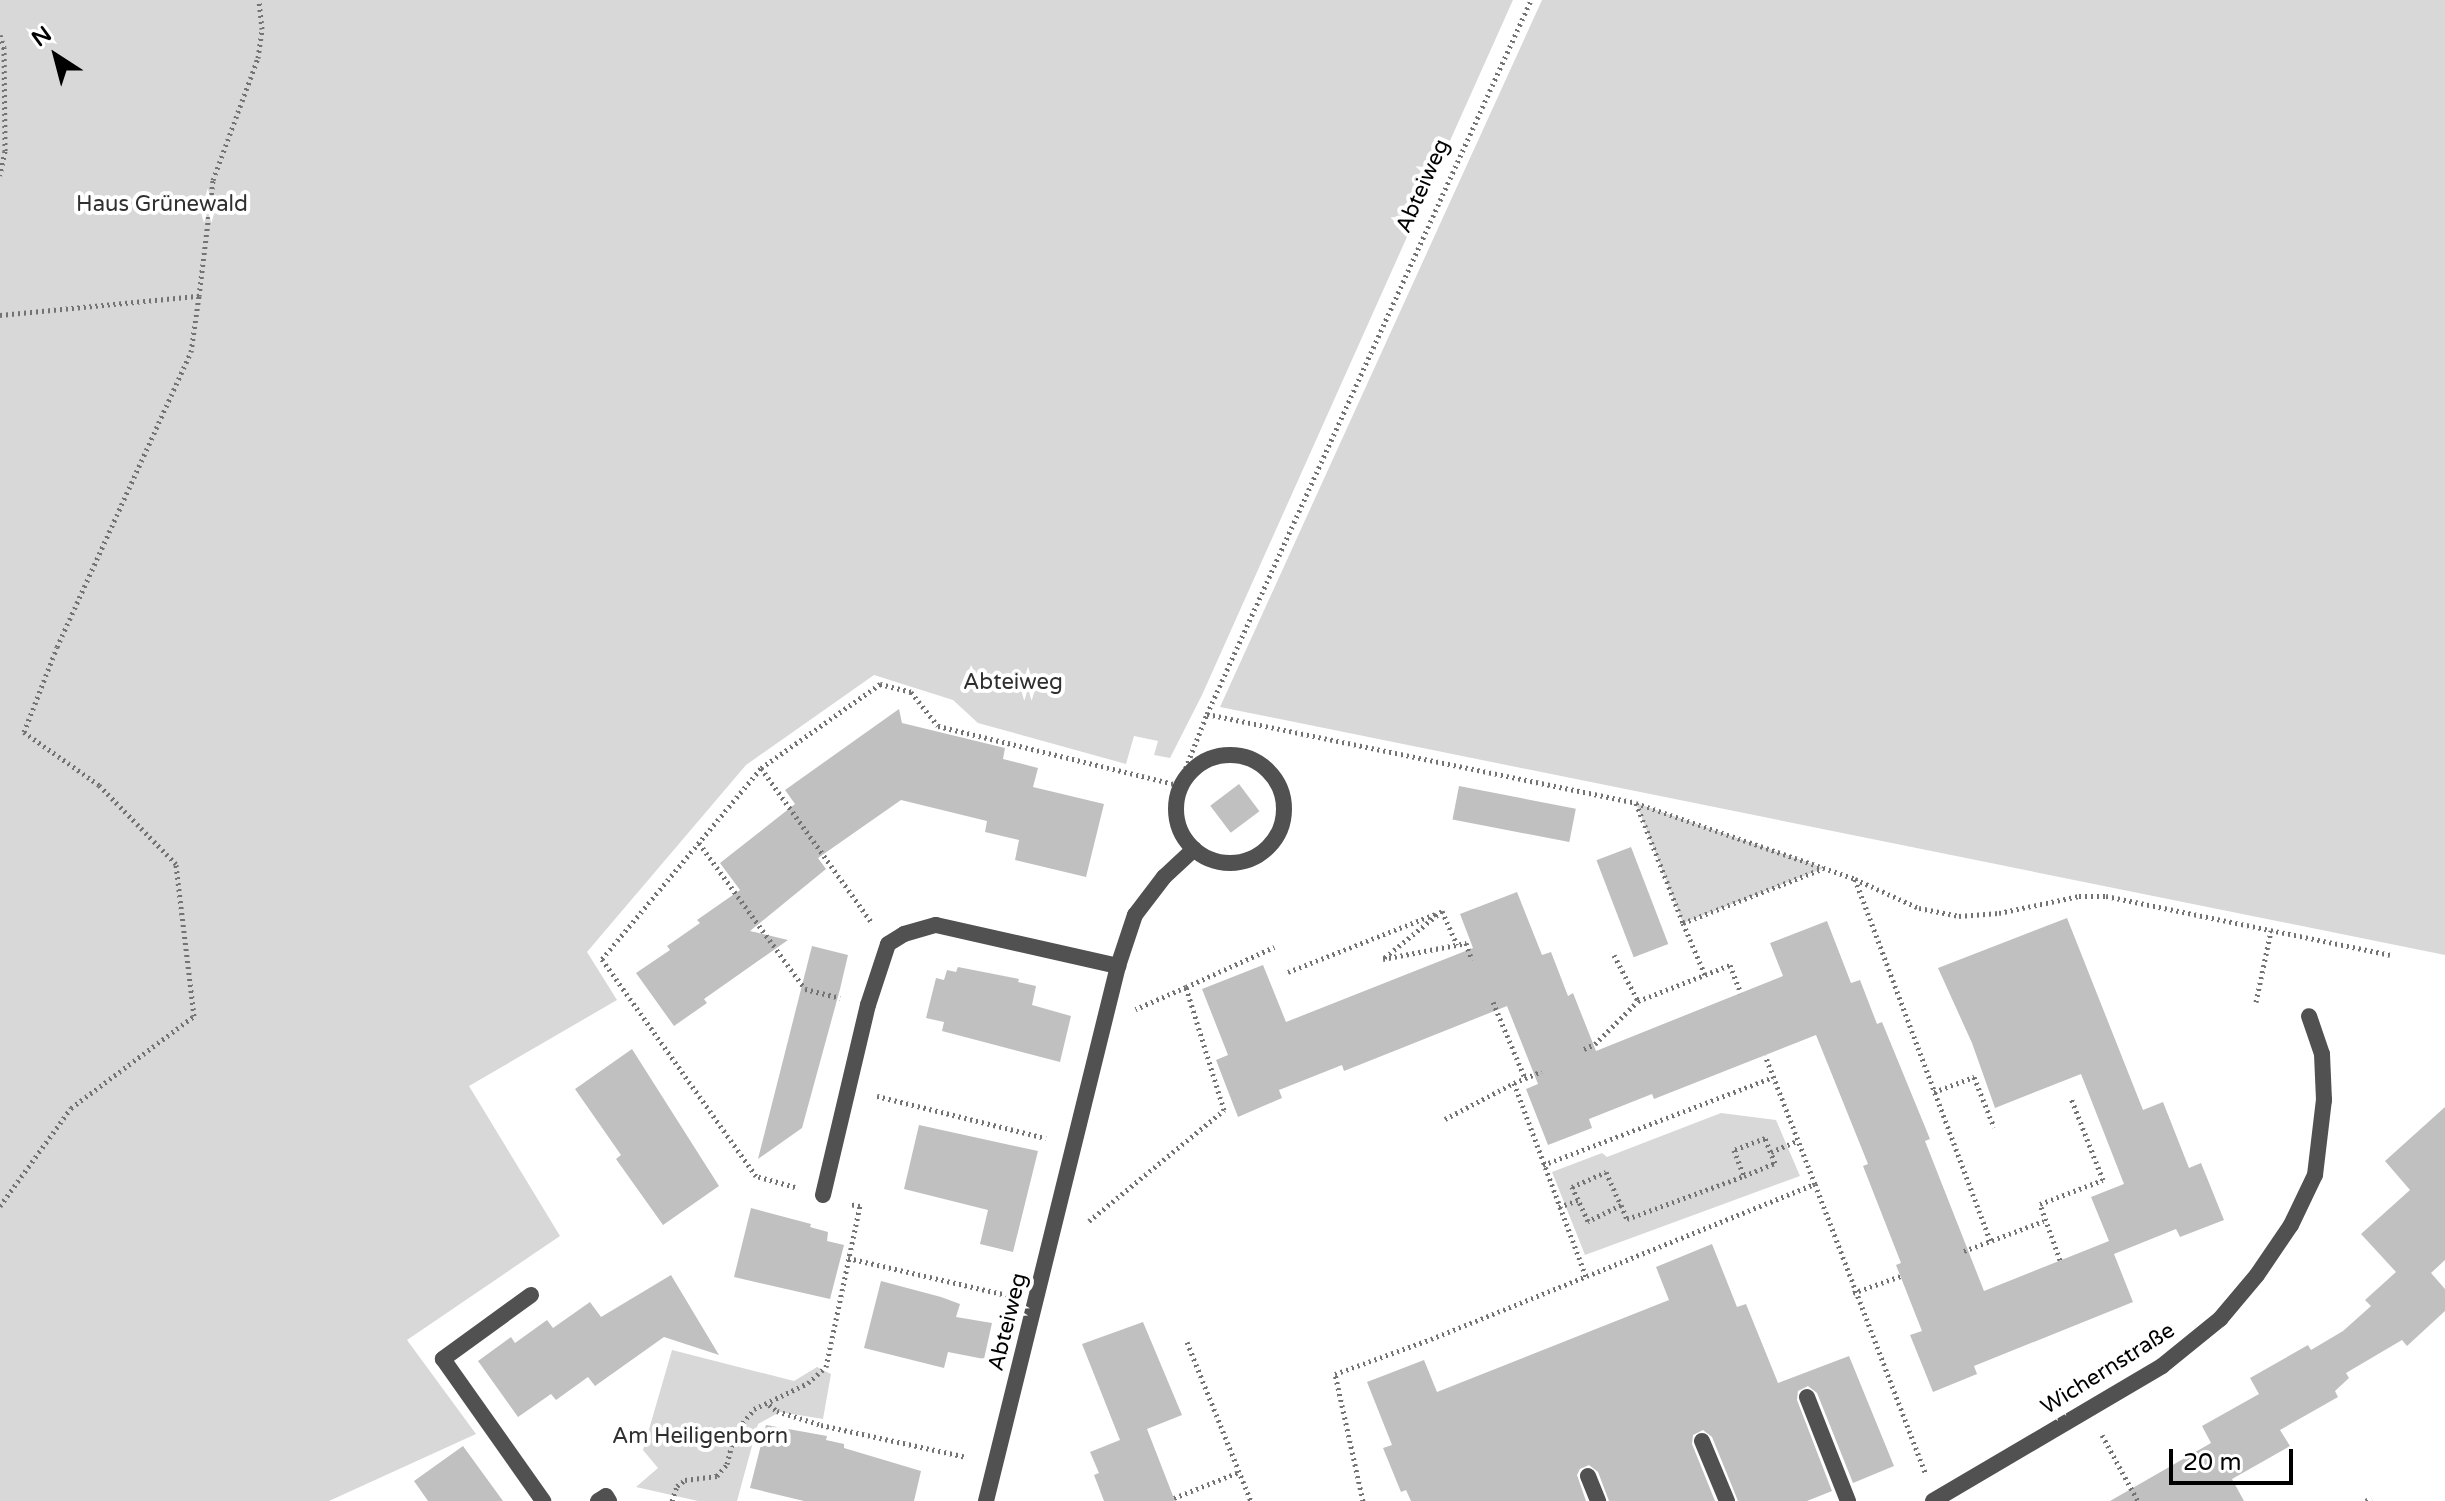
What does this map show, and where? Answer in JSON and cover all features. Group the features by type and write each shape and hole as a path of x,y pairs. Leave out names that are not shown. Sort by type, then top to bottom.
{"street":[{"path":"1234,755 1264,768 1277,782 1284,798 1285,816 1281,832 1271,847 1258,857 1242,863 1208,859 1194,849 1183,835 1176,814 1179,785 1205,760 1234,755"},
{"name":"Abteiweg","path":"986,1501 1118,966 1135,915 1164,877 1194,849"},
{"path":"823,1195 868,1005 888,944 904,934 936,925 1118,966"},
{"name":"Wichernstraße","path":"1935,1500 2162,1366 2220,1319 2291,1225 2315,1175 2324,1100 2322,1054 2309,1016"},
{"path":"531,1295 443,1359 543,1501"},
{"path":"1807,1397 1848,1501"},
{"path":"1702,1441 1727,1501"},
{"path":"1588,1476 1598,1501"},
{"path":"598,1501 606,1496 609,1501"}],"path":[{"path":"0,1206 71,1108 194,1016 176,864 99,785 24,732 57,647 191,352 213,180 258,58 262,29 259,0"},
{"name":"Abteiweg","path":"1179,785 1207,714 1531,0"},
{"path":"0,35 4,47 5,151 0,175"},
{"path":"0,315 199,296"},
{"path":"672,1501 677,1486 685,1480 717,1476 727,1464 742,1421 754,1409 808,1383 826,1367 860,1206 756,1176 602,959 761,768 880,684 911,692 938,726 1179,785"},
{"path":"1207,714 1636,803 1855,879 1919,908 1959,916 1999,913 2079,896 2106,896 2390,955"},
{"path":"761,768 888,944"},
{"path":"1636,803 1705,975"},
{"path":"699,843 805,989 868,1005"},
{"path":"1683,923 1824,868"},
{"path":"1855,879 1990,1241"},
{"path":"1442,911 1457,945"},
{"path":"1442,911 1383,959 1466,943 1472,960"},
{"path":"1288,972 1442,911"},
{"path":"2256,1002 2271,931"},
{"path":"1109,1004 1136,1009 1274,947"},
{"path":"1614,955 1638,1001"},
{"path":"1584,1049 1595,1044 1638,1001 1730,965 1741,993"},
{"path":"1089,1221 1224,1110 1186,987"},
{"path":"1493,1002 1525,1078"},
{"path":"1765,1055 1853,1293 1935,1500"},
{"path":"1445,1119 1542,1071"},
{"path":"1543,1165 1773,1077"},
{"path":"1934,1092 1974,1077 1994,1127"},
{"path":"1514,1083 1586,1277"},
{"path":"848,1089 1075,1145"},
{"path":"2060,1260 2040,1204 2103,1180 2071,1098"},
{"path":"1621,1205 1588,1221 1572,1187 1606,1172 1621,1205 1627,1219 1744,1176 1775,1163 1765,1138 1734,1150 1744,1176"},
{"path":"1771,1152 1797,1141"},
{"path":"1363,1501 1335,1374 1815,1184"},
{"path":"1559,1207 1578,1200"},
{"path":"1964,1251 2044,1221"},
{"path":"848,1258 1036,1301"},
{"path":"1853,1293 1901,1276"},
{"path":"1187,1342 1251,1501"},
{"path":"768,1404 777,1411 821,1425 995,1463"},
{"path":"2087,1410 2138,1501"},
{"path":"1174,1498 1239,1472"}],"green space":[{"name":"Haus Grünewald","path":"0,0 1513,0 1202,695 1170,758 1154,755 1158,741 1134,736 1126,764 978,723 953,700 874,675 746,765 587,952 617,1000 469,1086 560,1236 407,1340 476,1434 329,1501 0,1501"},
{"path":"1542,0 2445,0 2445,955 1220,707"},
{"path":"1636,803 1824,868 1683,923"},
{"path":"1721,1113 1776,1120 1800,1176 1585,1255 1552,1172 1602,1153 1607,1157"},
{"name":"Am Heiligenborn","path":"672,1350 794,1381 817,1367 831,1374 823,1419 780,1412 758,1424 737,1501 698,1501 636,1487 658,1468 643,1450"}],"building":[{"path":"899,709 902,723 1005,748 1003,759 1038,768 1033,787 1104,804 1086,877 1015,860 1019,840 985,832 987,821 901,800 818,858 826,869 750,931 788,940 704,999 707,1003 674,1026 636,973 670,950 667,946 700,923 697,920 740,890 720,863 795,804 785,790"},
{"path":"1239,784 1259,811 1231,833 1210,806"},
{"path":"1459,786 1576,809 1569,842 1453,819"},
{"path":"1631,847 1668,944 1634,957 1596,860"},
{"path":"1517,892 1542,955 1551,952 1568,996 1573,993 1596,1051 1783,976 1770,943 1827,921 1851,983 1860,980 1877,1024 1882,1022 1930,1139 1925,1141 1984,1291 2109,1241 2091,1197 2124,1184 2081,1074 1995,1108 1972,1043 1938,968 2067,918 2143,1110 2163,1102 2189,1168 2201,1163 2224,1220 2180,1237 2176,1229 2114,1254 2133,1302 1974,1366 1977,1374 1933,1392 1910,1335 1922,1331 1896,1265 1901,1263 1863,1166 1868,1164 1816,1035 1654,1099 1652,1094 1589,1119 1592,1128 1548,1145 1526,1089 1538,1084 1507,1006 1344,1071 1342,1065 1279,1090 1282,1098 1238,1117 1216,1060 1228,1055 1202,989 1263,965 1286,1022 1473,948 1460,914"},
{"path":"812,946 848,955 840,989 802,1128 758,1159"},
{"path":"958,967 1019,979 1018,982 1036,986 1032,1005 1071,1016 1060,1062 942,1031 944,1022 926,1018 936,978 944,980 947,970 956,972"},
{"path":"632,1049 719,1186 663,1225 616,1159 621,1155 575,1089"},
{"path":"2445,1107 2445,1260 2431,1273 2445,1289 2445,1311 2407,1346 2402,1340 2346,1373 2349,1378 2335,1391 2338,1397 2280,1430 2290,1446 2232,1479 2244,1501 2110,1501 2211,1443 2202,1426 2259,1394 2250,1378 2308,1345 2311,1350 2343,1331 2371,1306 2365,1300 2396,1272 2361,1234 2410,1190 2385,1161"},
{"path":"919,1125 1038,1151 1013,1252 980,1244 988,1210 904,1189"},
{"path":"751,1208 811,1224 810,1227 828,1232 827,1241 844,1245 830,1299 734,1277"},
{"path":"1712,1244 1737,1307 1746,1304 1778,1383 1849,1356 1894,1466 1853,1483 1817,1393 1808,1386 1798,1391 1797,1400 1832,1491 1807,1501 1738,1501 1712,1437 1703,1430 1693,1435 1692,1444 1715,1501 1609,1501 1598,1472 1589,1465 1580,1469 1577,1475 1586,1501 1411,1501 1406,1490 1401,1492 1383,1448 1392,1445 1367,1382 1424,1360 1437,1392 1669,1300 1656,1267"},
{"path":"671,1275 719,1355 664,1337 595,1386 588,1377 556,1400 551,1394 518,1417 478,1361 511,1337 515,1343 547,1320 553,1328 590,1302 601,1317"},
{"path":"881,1281 960,1304 956,1317 992,1323 984,1359 948,1352 944,1368 864,1348"},
{"path":"1143,1322 1182,1415 1147,1429 1175,1501 1104,1501 1094,1475 1099,1473 1090,1452 1120,1440 1082,1344"},
{"path":"766,1425 827,1436 826,1440 844,1444 844,1448 921,1471 914,1501 804,1501 750,1488"},
{"path":"463,1446 503,1501 428,1501 414,1481"}]}
